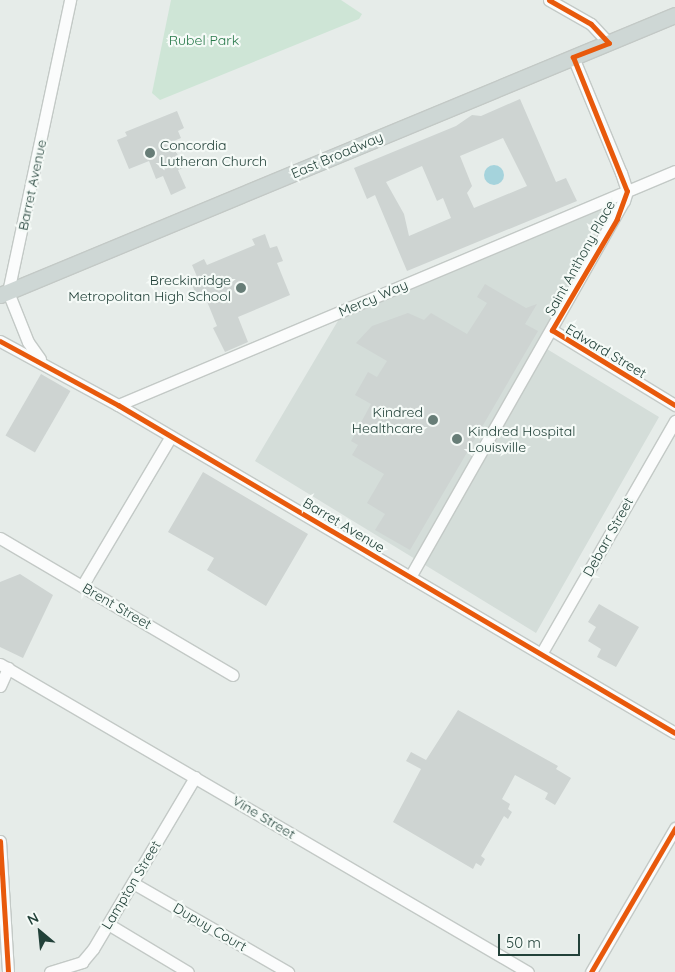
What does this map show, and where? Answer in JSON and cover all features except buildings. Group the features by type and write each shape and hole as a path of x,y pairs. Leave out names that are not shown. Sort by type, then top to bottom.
{"main road":[{"name":"East Broadway","path":"4,294 675,15"}],"street":[{"name":"Barret Avenue","path":"43,362 28,342 4,294 70,0"},
{"path":"548,0 591,24 609,43"},
{"name":"Saint Anthony Place","path":"410,577 616,218 627,191 573,57"},
{"name":"Mercy Way","path":"118,405 675,171"},
{"name":"Edward Street","path":"552,330 675,405"},
{"name":"Barret Avenue","path":"0,341 43,362 118,405 675,733"},
{"name":"Debarr Street","path":"541,654 675,421"},
{"path":"82,586 171,436"},
{"name":"Brent Street","path":"0,538 233,675"},
{"path":"0,686 4,666"},
{"name":"Vine Street","path":"4,666 528,972"},
{"name":"Lampton Street","path":"50,972 82,962 108,924 195,777"},
{"path":"591,972 675,828"},
{"path":"0,841 8,972"},
{"name":"Dupuy Court","path":"133,883 288,972"},
{"path":"108,924 188,972"}],"shaded area":[{"name":"Kindred Hospital Louisville","path":"600,208 608,213 537,343 659,417 536,633 255,461 339,319"}],"green space":[{"name":"Rubel Park","path":"171,0 341,0 362,14 359,19 160,100 152,93"}],"water":[{"path":"494,165 501,168 504,175 501,182 494,185 487,182 484,175 487,168"}],"cycle path":[{"path":"549,0 591,24 609,43 573,57 627,191 617,219 552,330 675,405"},
{"path":"0,341 118,405 675,733"},
{"path":"591,972 675,828"},
{"path":"0,841 8,972"}],"place":[{"name":"Concordia Lutheran Church","path":"150,153"},
{"name":"Breckinridge Metropolitan High School","path":"241,288"},
{"name":"Kindred Healthcare","path":"433,420"},
{"name":"Kindred Hospital Louisville","path":"457,439"}]}
